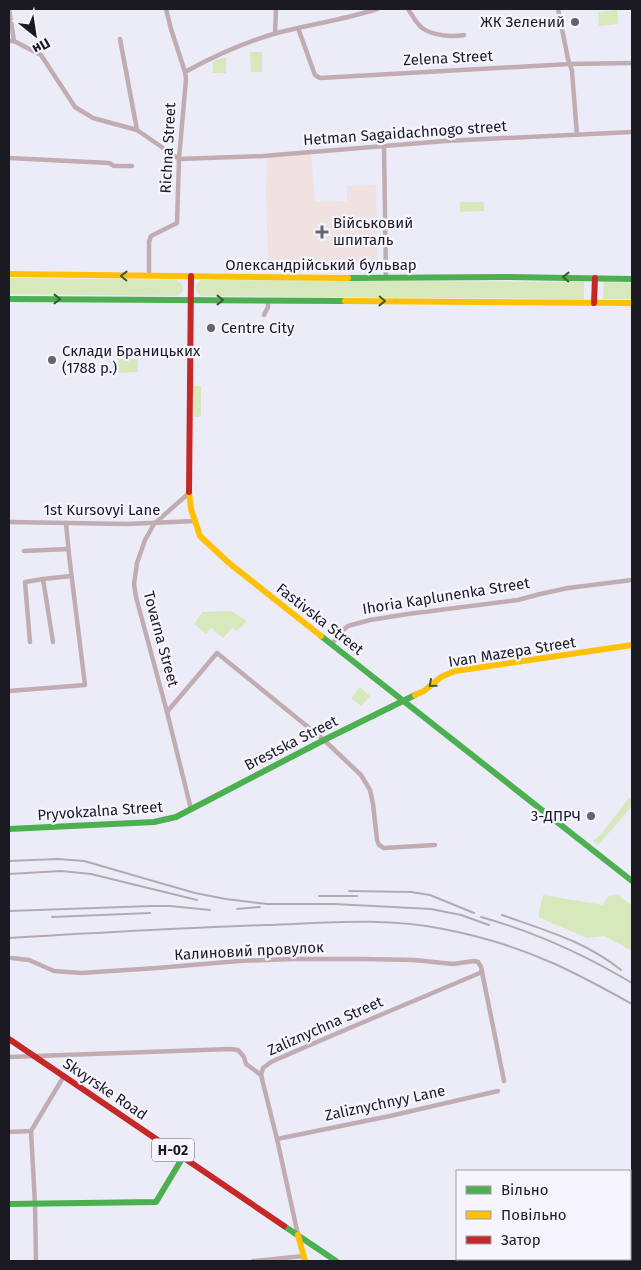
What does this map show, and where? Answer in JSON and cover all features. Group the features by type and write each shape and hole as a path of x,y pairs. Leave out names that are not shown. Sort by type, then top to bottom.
{"street":[{"path":"9,9 11,41 41,56 75,107 94,118 137,130 179,159"},
{"name":"Richna Street","path":"149,276 149,242 151,236 177,223 179,159 186,79 170,29 166,9"},
{"path":"276,9 276,33"},
{"path":"185,72 248,43 276,33 356,16 377,9"},
{"path":"408,9 422,28 437,35 464,35"},
{"path":"558,9 572,71 578,135"},
{"name":"Zelena Street","path":"298,28 315,75 320,78 570,64 632,63"},
{"path":"120,39 137,130"},
{"name":"Hetman Sagaidachnogo street","path":"179,159 264,156 445,141 632,132"},
{"path":"384,146 386,278"},
{"path":"9,158 109,163 114,166 132,166"},
{"name":"Олександрійський бульвар","path":"9,274 632,279"},
{"name":"Fastivska Street","path":"190,276 189,492 191,510 200,536 266,593 632,882"},
{"path":"594,303 595,278"},
{"path":"9,299 632,303"},
{"path":"264,315 268,307 268,300"},
{"name":"Tovarna Street","path":"189,492 154,524 145,540 137,563 134,584 191,809"},
{"name":"1st Kursovyi Lane","path":"9,522 154,524 195,521"},
{"path":"9,691 86,685 71,576 66,523"},
{"path":"24,552 68,549"},
{"path":"30,642 25,582 71,576"},
{"path":"43,580 53,642"},
{"name":"Ihoria Kaplunenka Street","path":"332,644 348,626 370,620 518,600 568,588 632,580"},
{"name":"Ivan Mazepa Street","path":"404,702 424,691 441,677 455,671 632,646"},
{"path":"167,712 217,653 324,740 361,775 370,790 376,840 379,845 384,848 436,845"},
{"name":"Brestska Street","path":"191,809 324,740 404,702"},
{"name":"Pryvokzalna Street","path":"9,829 154,822 166,820 191,809"},
{"name":"Калиновий провулок","path":"12,958 30,960 54,971 80,973 240,961 355,959 414,960 453,964 474,961 478,962 481,966 482,972"},
{"path":"482,972 504,1081"},
{"name":"Zaliznychna Street","path":"9,1057 230,1049 238,1050 244,1057 246,1064 261,1075 263,1068 271,1062 482,972"},
{"name":"Skvyrske Road","path":"9,1040 336,1261"},
{"path":"253,1261 304,1259 261,1075"},
{"path":"36,1261 31,1131 64,1076"},
{"name":"Zaliznychnyy Lane","path":"277,1139 390,1116 498,1091"},
{"path":"9,1132 31,1131"},
{"path":"9,1204 156,1202 183,1157"}],"shaded area":[{"name":"Військовий шпиталь","path":"311,153 315,202 347,201 347,186 376,185 378,262 268,262 267,157"}],"green space":[{"path":"617,10 618,24 599,26 598,12"},
{"path":"250,52 262,52 262,72 251,72"},
{"path":"226,57 226,73 213,73 213,61"},
{"path":"460,202 484,202 484,211 460,212"},
{"path":"9,278 176,280 183,287 183,291 173,296 9,294"},
{"path":"201,280 584,282 584,299 201,296 197,292 196,285"},
{"path":"604,282 632,283 632,299 603,299"},
{"path":"118,359 138,359 138,372 119,373"},
{"path":"193,386 201,386 201,415 199,417 194,415"},
{"path":"231,611 247,621 237,631 232,628 223,638 211,628 206,634 194,624 202,612"},
{"path":"360,687 370,696 361,706 351,698"},
{"path":"629,798 632,798 632,806 598,845 593,841 602,833"},
{"path":"543,895 603,905 608,896 618,895 630,904 632,902 632,951 605,936 587,938 538,917"}],"railway":[{"path":"9,861 58,859 84,861 195,893 226,899 267,904 334,904 431,909 461,915 489,925"},
{"path":"9,874 61,871 91,874 197,900"},
{"path":"349,891 411,892 430,895 474,913"},
{"path":"319,896 357,896"},
{"path":"9,911 151,906 210,910"},
{"path":"237,909 260,907"},
{"path":"52,917 150,913"},
{"path":"502,915 549,931 579,944 621,970"},
{"path":"481,917 559,945 632,983"},
{"path":"9,938 333,922 421,925 471,935 528,953 574,973 632,1004"}],"traffic: fast":[{"path":"348,278 507,277 632,279"},
{"path":"9,299 345,301"},
{"path":"321,636 632,881"},
{"path":"9,829 154,822 176,817 415,695"},
{"path":"9,1204 156,1202 183,1157"},
{"path":"284,1226 336,1261"}],"traffic: slow":[{"path":"9,274 348,278"},
{"path":"345,301 632,303"},
{"path":"189,492 191,509 200,536 229,563 321,636"},
{"path":"415,695 424,691 441,677 455,671 632,645"},
{"path":"298,1235 305,1261"}],"traffic: jam":[{"path":"189,492 191,276"},
{"path":"594,303 595,278"},
{"path":"9,1039 284,1226"}],"place":[{"name":"ЖК Зелений","path":"575,22"},
{"name":"Військовий шпиталь","path":"322,232"},
{"name":"Centre City","path":"211,328"},
{"name":"Склади Браницьких (1788 р.)","path":"52,360"},
{"name":"3-ДПРЧ","path":"591,816"}]}
